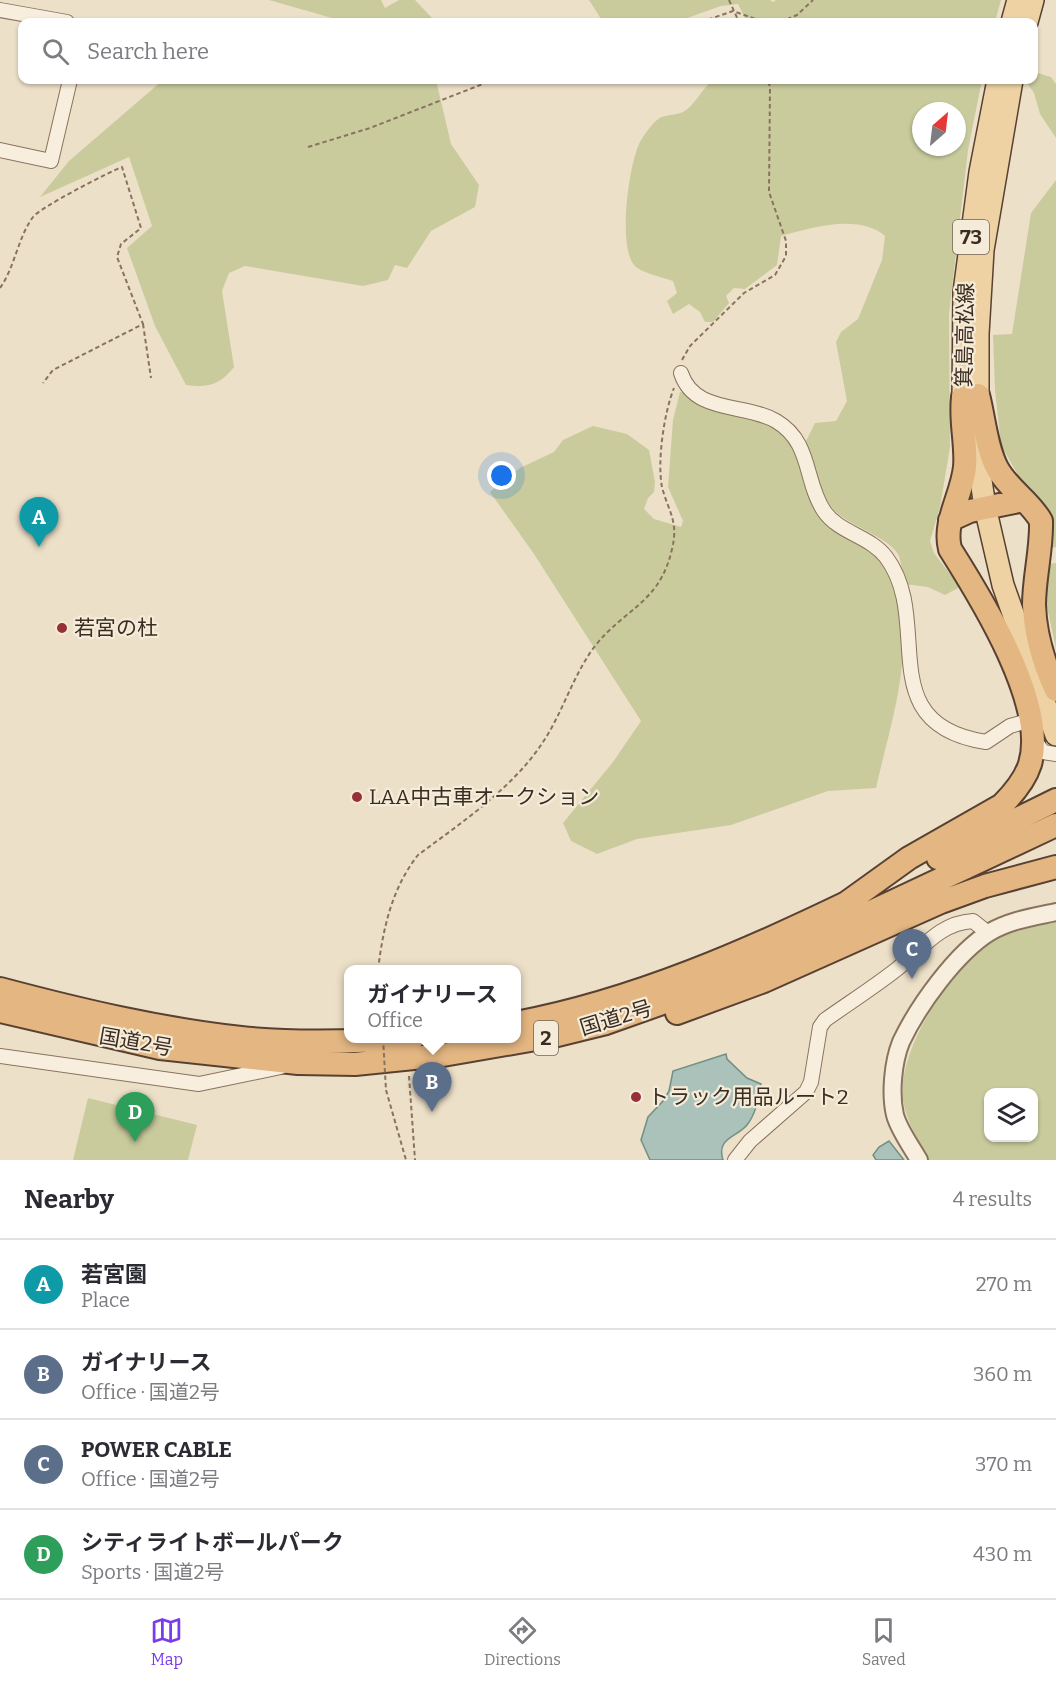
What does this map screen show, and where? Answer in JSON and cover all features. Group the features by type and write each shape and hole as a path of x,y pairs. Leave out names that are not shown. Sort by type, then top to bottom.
{"highway":[{"path":"971,396 997,468 1035,510 1041,521 1034,605 1046,667 1056,690"},
{"path":"845,904 909,858 1002,805 1014,793 1030,764 1032,729 1025,697 998,631 950,549 946,534 965,466 961,416 971,396"},
{"path":"950,520 985,507 1024,500"},
{"name":"国道2号","path":"521,1022 617,997 679,975 845,904 1056,800"},
{"name":"国道2号","path":"521,1039 553,1036 606,1023 771,960 1056,825"},
{"path":"553,1036 590,1036 625,1030 704,1004 764,981 941,902 985,886 1056,867"},
{"name":"国道2号","path":"0,989 163,1027 241,1038 411,1048 470,1043"},
{"name":"国道2号","path":"0,1011 159,1048 298,1063 355,1064 411,1048"}],"main road":[{"path":"1013,18 1018,0"},
{"path":"1028,18 1034,0"},
{"name":"箕島高松線","path":"997,84 980,172 964,292 971,396 985,507 1003,585 1056,735"},
{"name":"箕島高松線","path":"971,396 978,334 983,250 1011,84"}],"street":[{"path":"1,15 29,18"},
{"path":"0,150 51,161 69,84"},
{"path":"681,373 684,383 705,401 720,406 753,411 784,426 803,448 823,509 832,521 871,543 884,555 894,569 902,594 908,625 908,664 917,699 927,714 959,735 986,742 1010,726 1032,729 1043,752 1056,753"},
{"path":"919,1160 895,1116 894,1069 901,1044 948,971 988,933 1010,922 1056,912"},
{"path":"735,1160 750,1141 806,1092 811,1082 820,1027 825,1020 899,968 926,941 945,928 959,921 973,921 988,933"},
{"path":"0,1056 199,1084 298,1063"}],"path":[{"path":"729,0 736,18"},
{"path":"790,18 797,15 813,0"},
{"path":"713,18 733,11 753,18"},
{"path":"308,147 370,128 483,84"},
{"path":"379,965 391,903 418,855 494,795 531,759 543,742 594,648 608,631 651,595 663,576 673,548 674,517 662,486 663,428 668,404 681,373 681,363 690,346 744,292 775,275 786,256 786,241 769,192 769,84"},
{"path":"0,288 11,273 33,216 107,173 122,167 141,228 121,244 117,258 143,324 151,378"},
{"path":"43,382 53,370 143,324"},
{"path":"383,1043 386,1090 406,1160"},
{"path":"411,1048 415,1160"}],"green space":[{"path":"269,0 381,0 385,8 399,0 415,0 432,18 332,18"},
{"path":"589,0 770,0 773,2 776,0 1001,0 996,18 745,18 738,4 721,6 687,18 600,18"},
{"path":"1038,73 1051,77 1056,84 1056,138 1040,114 1034,93 1028,84 1038,84"},
{"path":"158,84 437,84 451,144 479,185 475,207 431,231 407,268 395,265 388,280 363,286 245,266 229,273 222,291 234,367 224,378 213,384 201,386 186,385 155,326 127,248 152,226 129,157 40,197 69,161"},
{"path":"709,84 981,84 968,150 949,314 950,447 940,507 930,541 934,553 960,587 945,595 928,587 904,584 900,559 895,550 888,543 841,516 828,503 813,468 806,441 815,423 836,421 847,401 836,342 841,332 858,319 882,260 885,236 862,225 834,224 781,236 777,265 745,289 734,288 726,296 729,303 713,322 705,322 700,312 689,304 673,314 667,301 677,293 673,281 647,273 635,266 627,242 626,224 629,186 636,153 640,142 657,120 683,112"},
{"path":"1056,180 1056,547 1049,549 1053,521 1051,513 1019,477 1001,445 995,390 993,335 1012,334 1031,213"},
{"path":"680,392 687,394 706,408 760,418 781,431 795,449 819,511 832,524 867,546 880,559 894,585 901,613 903,642 896,701 876,788 828,791 731,825 637,839 597,854 571,841 563,823 613,762 641,721 534,554 490,492 520,468 554,452 563,440 593,426 627,434 649,450 655,482 654,492 648,498 644,509 654,519 681,527 683,521 668,487 673,420"},
{"path":"1056,563 1056,649 1047,607 1047,564"},
{"path":"1056,922 1056,1160 928,1160 910,1124 903,1101 903,1081 917,1036 943,991 975,955 1006,935"},
{"path":"88,1098 197,1125 188,1160 73,1160"}],"shaded area":[{"path":"726,1054 727,1059 747,1078 761,1084 753,1116 743,1129 728,1139 722,1147 723,1160 650,1160 641,1140 648,1117 669,1091 673,1071"},
{"path":"889,1141 904,1160 876,1160 873,1155 879,1147"}],"place":[{"name":"若宮園","path":"39,547"},
{"name":"若宮の杜","path":"62,628"},
{"name":"LAA中古車オークション","path":"357,797"},
{"name":"POWER CABLE","path":"912,979"},
{"name":"トラック用品ルート2","path":"636,1097"},
{"name":"ガイナリース","path":"432,1112"},
{"name":"シティライトボールパーク","path":"135,1142"}]}
